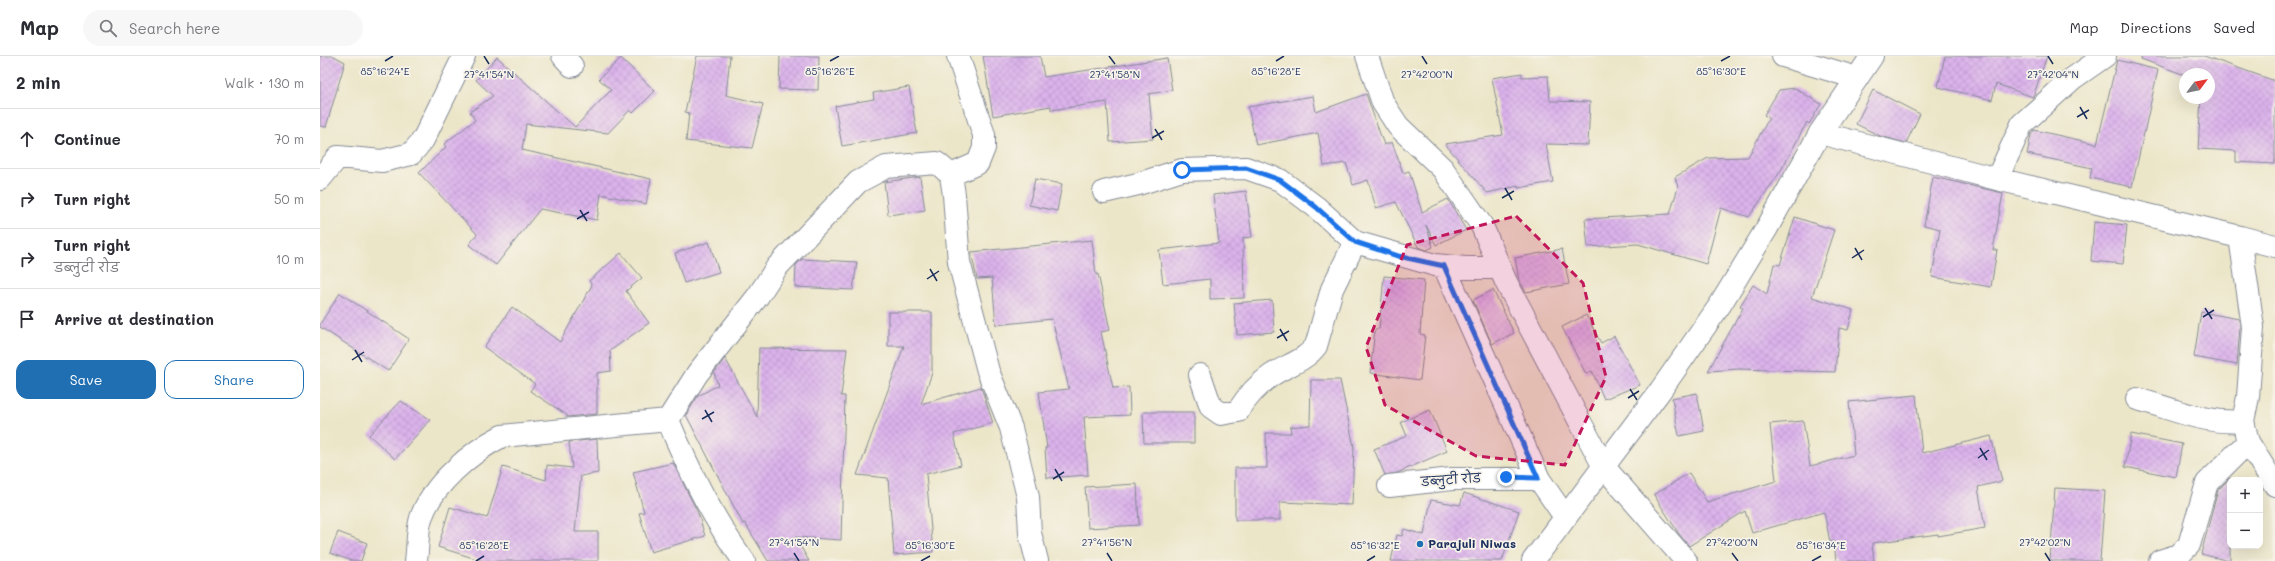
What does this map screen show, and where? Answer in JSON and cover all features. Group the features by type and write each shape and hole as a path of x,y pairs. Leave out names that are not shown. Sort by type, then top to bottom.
{"street":[{"path":"320,179 338,157 382,161 411,154 423,140 464,56"},
{"path":"950,176 978,163 984,148 984,135 958,56"},
{"path":"1366,56 1384,103 1398,126 1443,169 1482,226 1500,268 1604,467 1686,561"},
{"path":"1783,56 1857,78"},
{"path":"1533,561 1604,467 1720,305 1768,228 1820,133 1872,56"},
{"path":"1998,179 2022,124 2072,79 2105,56"},
{"path":"1820,133 1998,179 2275,246"},
{"path":"668,420 697,374 758,296 777,267 858,182 886,167 937,163 950,176 954,195 959,262 988,371 1011,428 1028,497 1030,534 1037,561"},
{"path":"1104,192 1138,184 1182,170 1246,168 1280,180 1316,207 1355,242 1398,256 1444,266 1465,268 1500,268"},
{"path":"2240,237 2253,327 2248,397 2243,421 2248,442 2275,484"},
{"path":"1200,375 1211,407 1221,414 1238,412 1249,394 1273,375 1310,354 1316,346 1332,289 1355,242"},
{"path":"1444,266 1538,478 1565,517"},
{"path":"2137,400 2169,407 2189,416 2224,422 2243,421"},
{"path":"416,561 421,518 439,485 485,445 502,436 668,420"},
{"path":"668,420 689,472 732,544 744,561"},
{"path":"2160,561 2179,555 2189,545 2207,483 2248,442"},
{"name":"डब्लुटी रोड","path":"1389,486 1452,479 1538,478"}],"highlighted area":[{"path":"1516,216 1583,283 1606,377 1565,465 1476,456 1385,405 1366,347 1407,245"}],"building":[{"path":"320,56 334,56 345,62 326,127 320,126"},
{"path":"697,56 730,56 726,95 763,104 752,148 686,141 689,113 685,112"},
{"path":"780,56 819,56 818,90 779,89"},
{"path":"983,56 1040,56 1044,77 1167,58 1172,90 1149,94 1153,139 1110,142 1107,102 1051,110 1051,106 993,116"},
{"path":"1945,56 2047,56 2033,97 1996,84 1992,100 1938,87"},
{"path":"2142,56 2204,56 2275,81 2275,164 2236,162 2236,151 2198,149 2201,104 2215,104 2215,68 2179,68 2179,73 2141,59"},
{"path":"497,57 575,127 611,90 599,79 621,58 655,91 633,113 630,110 608,133 526,124 522,150 651,179 646,204 601,194 597,220 540,209 496,265 469,245 477,234 419,173 446,147 444,144 475,120 470,112 493,96 476,80"},
{"path":"2117,60 2158,70 2132,187 2090,178 2092,168 2027,154 2031,135 2034,130 2097,144"},
{"path":"1522,73 1522,77 1548,76 1550,101 1590,102 1588,145 1546,144 1553,182 1518,188 1518,186 1487,193 1445,144 1503,135 1492,78"},
{"path":"909,87 917,133 842,146 835,106 874,99 873,93"},
{"path":"1795,88 1821,104 1809,124 1807,122 1780,172 1749,217 1721,208 1706,264 1638,244 1588,247 1585,219 1670,214 1678,187 1675,177 1708,158 1748,157 1769,118 1764,115 1779,90"},
{"path":"1873,90 1920,114 1906,143 1880,136 1856,124"},
{"path":"1366,94 1384,145 1392,142 1403,173 1409,171 1422,212 1448,199 1466,230 1436,245 1426,225 1433,247 1427,250 1418,247 1396,202 1376,208 1368,180 1353,185 1346,163 1324,166 1318,133 1256,145 1248,107 1313,96 1316,112"},
{"path":"920,177 925,210 888,215 884,182"},
{"path":"1933,177 2003,193 1993,250 1997,250 1991,287 1932,277 1940,229 1924,225"},
{"path":"1035,179 1062,184 1057,211 1029,205"},
{"path":"1246,191 1252,237 1243,238 1244,298 1210,299 1210,279 1163,284 1159,250 1219,243 1213,195"},
{"path":"1795,217 1834,230 1812,297 1853,310 1848,330 1839,328 1835,372 1739,369 1708,371 1743,308 1740,306 1753,285 1767,294 1774,264 1780,265"},
{"path":"2094,222 2127,225 2123,264 2091,261"},
{"path":"1092,240 1096,275 1098,274 1110,330 1101,332 1113,388 1129,387 1130,415 1084,417 1088,475 1047,478 1045,448 1047,448 1039,392 1069,389 1052,319 996,325 992,278 977,279 971,252"},
{"path":"709,242 719,272 684,283 675,253"},
{"path":"1562,249 1569,284 1526,292 1519,280 1515,258"},
{"path":"621,253 642,278 626,291 649,323 610,351 611,371 597,373 597,414 567,417 567,415 530,391 535,384 484,347 512,307 560,342 592,285 589,281"},
{"path":"802,259 857,262 853,290 795,287 796,265"},
{"path":"1384,276 1424,280 1420,334 1425,335 1420,380 1370,373 1375,329 1379,329"},
{"path":"1493,290 1514,333 1492,344 1473,300"},
{"path":"340,293 409,339 388,371 320,327 320,324"},
{"path":"1272,300 1274,332 1237,335 1234,303"},
{"path":"888,312 932,312 932,373 921,404 981,387 993,423 954,434 961,465 926,474 933,552 894,555 888,478 857,475 904,346 888,346"},
{"path":"2201,312 2239,319 2240,327 2237,365 2194,357"},
{"path":"1586,315 1601,343 1614,336 1640,385 1604,399 1592,371 1586,374 1562,327"},
{"path":"759,348 847,349 841,396 845,396 841,540 795,537 809,561 768,561 745,523 743,524 686,415 698,396 718,385 714,373 725,358 757,417"},
{"path":"1311,380 1340,380 1354,447 1352,505 1280,502 1280,520 1235,520 1235,468 1267,468 1266,433 1291,433 1290,427 1310,425"},
{"path":"1697,393 1704,431 1679,436 1672,398"},
{"path":"1916,395 1922,453 1991,436 2002,481 1978,487 1985,528 1938,536 1938,534 1872,543 1874,561 1836,561 1834,541 1830,542 1824,512 1752,533 1745,511 1689,546 1679,534 1654,495 1689,473 1707,502 1776,481 1770,424 1803,421 1810,466 1854,455 1849,402"},
{"path":"401,401 430,420 395,459 369,435"},
{"path":"1430,410 1447,451 1397,473 1385,475 1374,449 1407,436 1401,422"},
{"path":"1143,412 1194,412 1194,443 1144,443"},
{"path":"2131,434 2182,444 2176,477 2125,467"},
{"path":"597,439 598,473 581,476 575,532 598,532 598,561 483,561 438,547 450,507 487,518 503,467 546,480 547,465 572,468 569,442"},
{"path":"673,463 698,513 705,536 651,552 639,513 644,512 633,472"},
{"path":"2227,481 2227,549 2230,549 2230,561 2201,554 2218,490"},
{"path":"1137,484 1139,525 1088,528 1085,487"},
{"path":"2055,488 2105,491 2100,561 2050,561"},
{"path":"1464,493 1519,511 1502,561 1391,561 1397,535 1402,536 1404,529 1424,535 1431,500 1460,505"},
{"path":"338,532 367,543 361,561 352,561 330,553"}],"place":[{"name":"Parajuli Niwas","path":"1420,544"}],"route":[{"path":"1182,170 1246,168 1280,180 1316,207 1355,242 1398,256 1444,266 1538,478 1506,477"}]}
